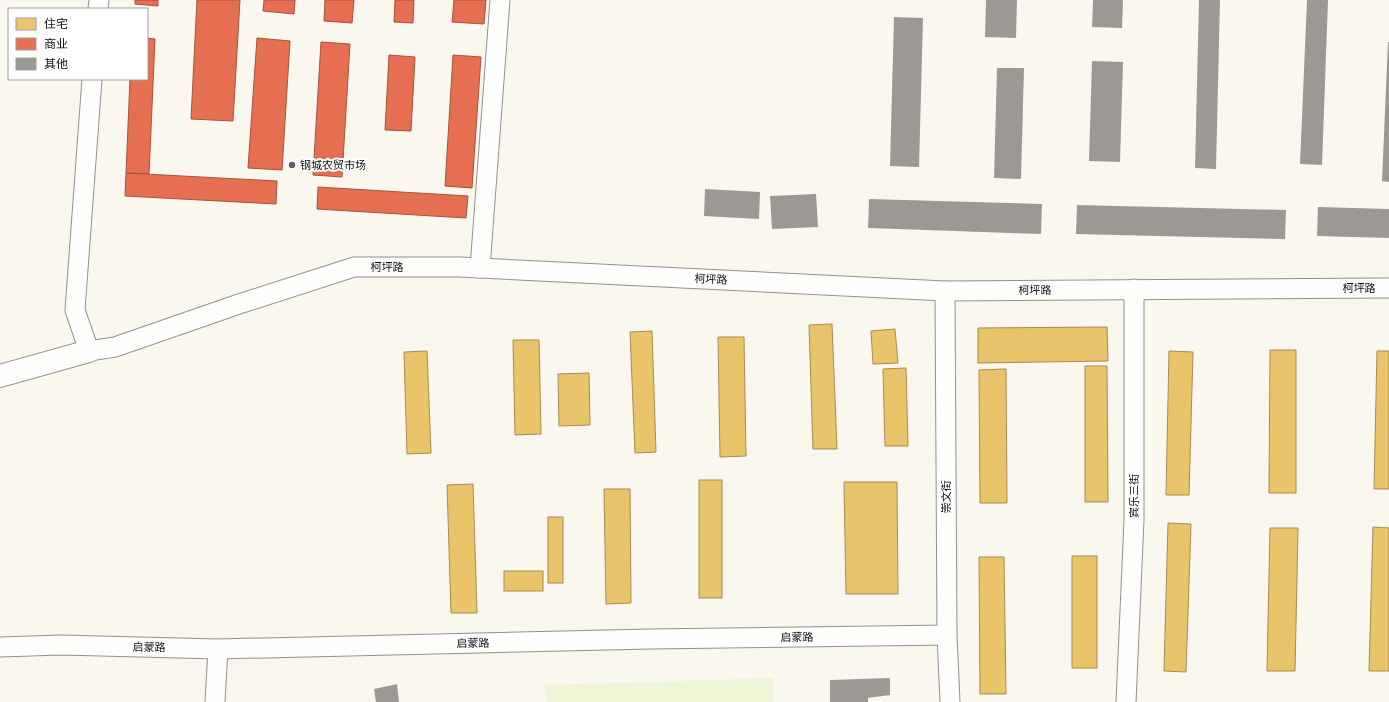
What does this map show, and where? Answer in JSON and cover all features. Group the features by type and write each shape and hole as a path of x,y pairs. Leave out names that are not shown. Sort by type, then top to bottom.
{"street":[{"path":"480,268 500,0"},
{"path":"0,376 89,351 75,310 92,80"},
{"name":"柯坪路","path":"89,351 115,347 239,304 354,267 480,268 945,291 1389,288"},
{"name":"宾乐三街","path":"1126,702 1134,520 1134,289"},
{"name":"崇文街","path":"945,291 947,635 950,702"},
{"name":"启蒙路","path":"0,647 61,645 218,649 947,635"},
{"path":"215,702 218,649"}],"green space":[{"path":"773,678 774,702 546,702 545,685"}],"building: 住宅":[{"path":"832,324 837,449 813,449 809,325"},
{"path":"1107,327 1108,361 978,363 978,328"},
{"path":"895,329 898,363 873,364 871,331"},
{"path":"652,331 656,452 635,453 630,332"},
{"path":"718,337 744,337 746,456 720,457"},
{"path":"513,340 539,340 541,434 515,435"},
{"path":"1270,350 1296,350 1296,493 1269,493"},
{"path":"427,351 431,453 407,454 404,352"},
{"path":"1169,351 1193,352 1189,495 1166,495"},
{"path":"1377,351 1389,351 1389,489 1374,489"},
{"path":"1085,366 1107,366 1108,502 1085,502"},
{"path":"906,368 908,446 885,446 883,369"},
{"path":"1006,369 1007,503 980,503 979,370"},
{"path":"589,373 590,425 559,426 558,374"},
{"path":"699,480 722,480 722,598 699,598"},
{"path":"844,482 897,482 898,594 846,594"},
{"path":"473,484 477,613 451,613 447,485"},
{"path":"604,489 630,489 631,603 606,604"},
{"path":"548,517 563,517 563,583 548,583"},
{"path":"1168,523 1191,524 1186,672 1164,671"},
{"path":"1373,527 1389,528 1389,671 1369,671"},
{"path":"1270,528 1298,528 1295,671 1267,671"},
{"path":"1072,556 1097,556 1097,668 1072,668"},
{"path":"979,557 1004,557 1006,694 980,694"},
{"path":"504,571 543,571 543,591 504,591"}],"building: 商业":[{"path":"135,0 158,0 158,6 135,4"},
{"path":"197,0 240,0 233,121 191,119"},
{"path":"264,0 295,0 294,14 263,11"},
{"path":"325,0 354,0 352,23 324,21"},
{"path":"395,0 414,0 413,23 394,22"},
{"path":"454,0 486,0 484,24 452,22"},
{"path":"148,38 155,39 149,174 126,173 130,80 148,80"},
{"path":"257,38 290,41 282,170 248,168"},
{"path":"321,42 350,44 342,177 313,175"},
{"path":"389,55 415,57 411,131 385,130"},
{"path":"453,55 481,57 472,188 445,186"},
{"path":"126,173 277,181 276,204 125,196"},
{"path":"318,187 468,196 466,218 317,209"}],"building: 其他":[{"path":"986,0 1017,0 1016,38 985,37"},
{"path":"1093,0 1123,0 1122,28 1092,27"},
{"path":"1199,0 1220,0 1216,169 1195,168"},
{"path":"1307,0 1328,0 1322,165 1300,164"},
{"path":"894,17 923,18 919,167 890,166"},
{"path":"1389,42 1389,182 1382,181"},
{"path":"1092,61 1123,62 1120,162 1089,161"},
{"path":"997,68 1024,68 1021,179 994,178"},
{"path":"705,189 760,192 759,219 704,216"},
{"path":"816,194 818,227 772,229 770,196"},
{"path":"869,199 1042,204 1041,234 868,228"},
{"path":"1077,205 1286,210 1285,239 1076,234"},
{"path":"1318,207 1389,209 1389,238 1317,236"},
{"path":"890,678 890,695 868,698 868,702 830,702 830,680"},
{"path":"397,684 399,702 376,702 374,689"}],"place":[{"name":"钢城农贸市场","path":"292,165"}]}
